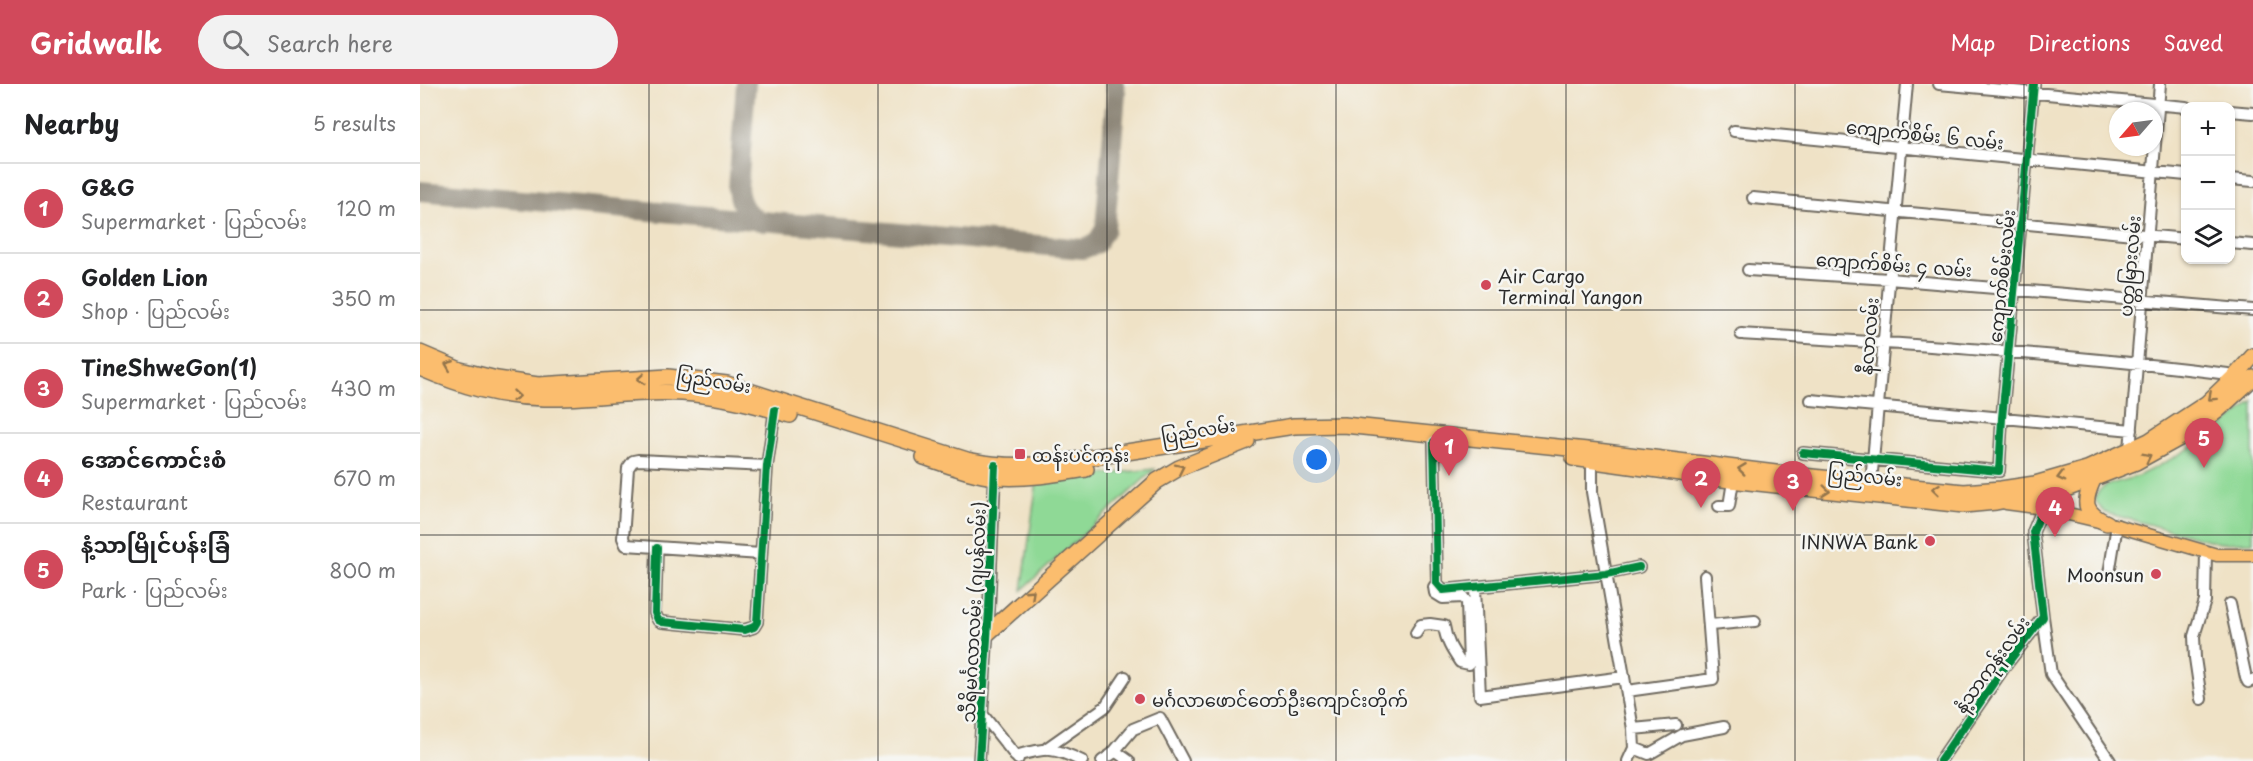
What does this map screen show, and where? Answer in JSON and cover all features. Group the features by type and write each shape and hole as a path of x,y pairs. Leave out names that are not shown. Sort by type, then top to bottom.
{"highway":[{"name":"ပြည်လမ်း","path":"420,353 460,370 497,380 538,385 668,377 727,384 1017,477 1048,475 1294,433 1322,431 1592,461 1733,481 1964,505 2039,498 2066,489 2179,423 2236,375 2253,356"},
{"name":"ပြည်လမ်း","path":"420,368 458,384 506,395 546,398 682,393 714,397 775,410 966,471 995,471 1049,464 1294,426 1344,424 1871,483 2039,498"},
{"name":"ပြည်လမ်း","path":"2090,475 2136,462 2178,440 2217,411 2253,378"},
{"path":"988,633 1157,481 1179,468 1247,441"},
{"path":"2090,475 2085,499 2088,510 2095,518 2112,524"}],"main road":[{"name":"ပြည်လမ်း","path":"1964,492 1996,502"},
{"path":"2039,498 2112,524 2217,555 2253,555"}],"street":[{"name":"နီလာလမ်း","path":"1871,483 1906,84"},
{"path":"1939,84 2034,88 2136,102"},
{"name":"ပတ္တမြားလမ်း","path":"2158,102 2160,84"},
{"name":"ကျောက်စိမ်းလမ်း","path":"1873,460 1999,471 2008,352 2034,88"},
{"path":"2163,105 2181,107"},
{"path":"2235,111 2253,113"},
{"name":"ကျောက်စိမ်း ၆ လမ်း","path":"1734,131 2181,175"},
{"name":"ပတ္တမြားလမ်း","path":"2130,450 2154,156"},
{"path":"2235,179 2253,181"},
{"name":"ကျောက်စိမ်းလမ်း","path":"1753,198 2181,239"},
{"path":"2235,243 2253,245"},
{"name":"ကျောက်စိမ်း ၄ လမ်း","path":"1748,270 1889,279 2253,310"},
{"path":"1741,334 1884,342 2138,362 2236,375"},
{"path":"1811,400 2132,430"},
{"path":"657,548 655,612 658,620 745,630 754,627 767,466 775,410"},
{"path":"1416,633 1421,625 1444,626 1446,641 1460,662 1469,663 1467,602 1463,597 1443,598 1435,593 1434,587 1437,583 1434,442"},
{"path":"1803,453 1873,460"},
{"path":"761,554 631,547 624,543 622,538 628,468 633,461 638,459 767,466"},
{"path":"1592,461 1593,492 1633,729 1634,748 1628,761"},
{"name":"သီရိမင်္ဂလာလမ်း (ဂျပန်လမ်း)","path":"979,761 988,633 995,471"},
{"path":"1719,506 1729,506 1733,481"},
{"name":"နံ့သာကုန်းလမ်း","path":"1941,761 2003,669 2043,617 2032,532 2039,498"},
{"path":"2109,574 2112,524"},
{"path":"2201,699 2194,636 2205,601 2206,552"},
{"path":"1437,583 1443,590 1475,588 1606,574 1639,567"},
{"path":"1627,691 1713,679 1706,576"},
{"path":"1475,588 1480,696 1624,677"},
{"path":"2230,604 2246,678 2248,682 2253,680"},
{"path":"2043,617 2051,674 2110,761"},
{"path":"1710,625 1755,621"},
{"path":"982,715 1019,760 1047,748 1105,707 1125,677"},
{"path":"1102,761 1115,751 1133,729 1160,718 1183,761"},
{"path":"1633,729 1676,725"},
{"path":"1634,748 1649,754 1682,735 1724,728"},
{"path":"1047,748 1082,761"},
{"path":"1115,751 1129,761"}],"green space":[{"path":"2253,401 2253,542 2219,543 2106,513 2099,506 2096,497 2103,488 2137,476 2186,451 2214,433"},
{"path":"1155,469 1022,590 1037,481"}],"taxiway":[{"path":"746,84 738,189 746,210 753,217 764,222"},
{"path":"420,191 1083,249 1096,244 1105,229 1116,93 1114,84"}],"cycle path":[{"path":"1803,453 1999,471 2034,84"},
{"path":"657,548 655,613 658,620 745,630 754,627 757,622 767,466 775,410"},
{"path":"1434,442 1437,583 1443,590 1606,574 1639,567"},
{"path":"979,761 995,465"},
{"path":"1940,761 2003,669 2043,617 2033,532 2043,508"}],"place":[{"name":"Air Cargo Terminal Yangon","path":"1486,285"},
{"name":"ထန်းပင်ကုန်း","path":"1020,454"},
{"name":"နံ့သာမြိုင်ပန်းခြံ","path":"2204,468"},
{"name":"G&G","path":"1449,476"},
{"name":"Golden Lion","path":"1701,508"},
{"name":"TineShweGon(1)","path":"1793,511"},
{"name":"အောင်ကောင်းစံ","path":"2055,537"},
{"name":"INNWA Bank","path":"1930,541"},
{"name":"Moonsun","path":"2156,574"},
{"name":"မင်္ဂလာဖောင်တော်ဦးကျောင်းတိုက်","path":"1140,699"}]}
